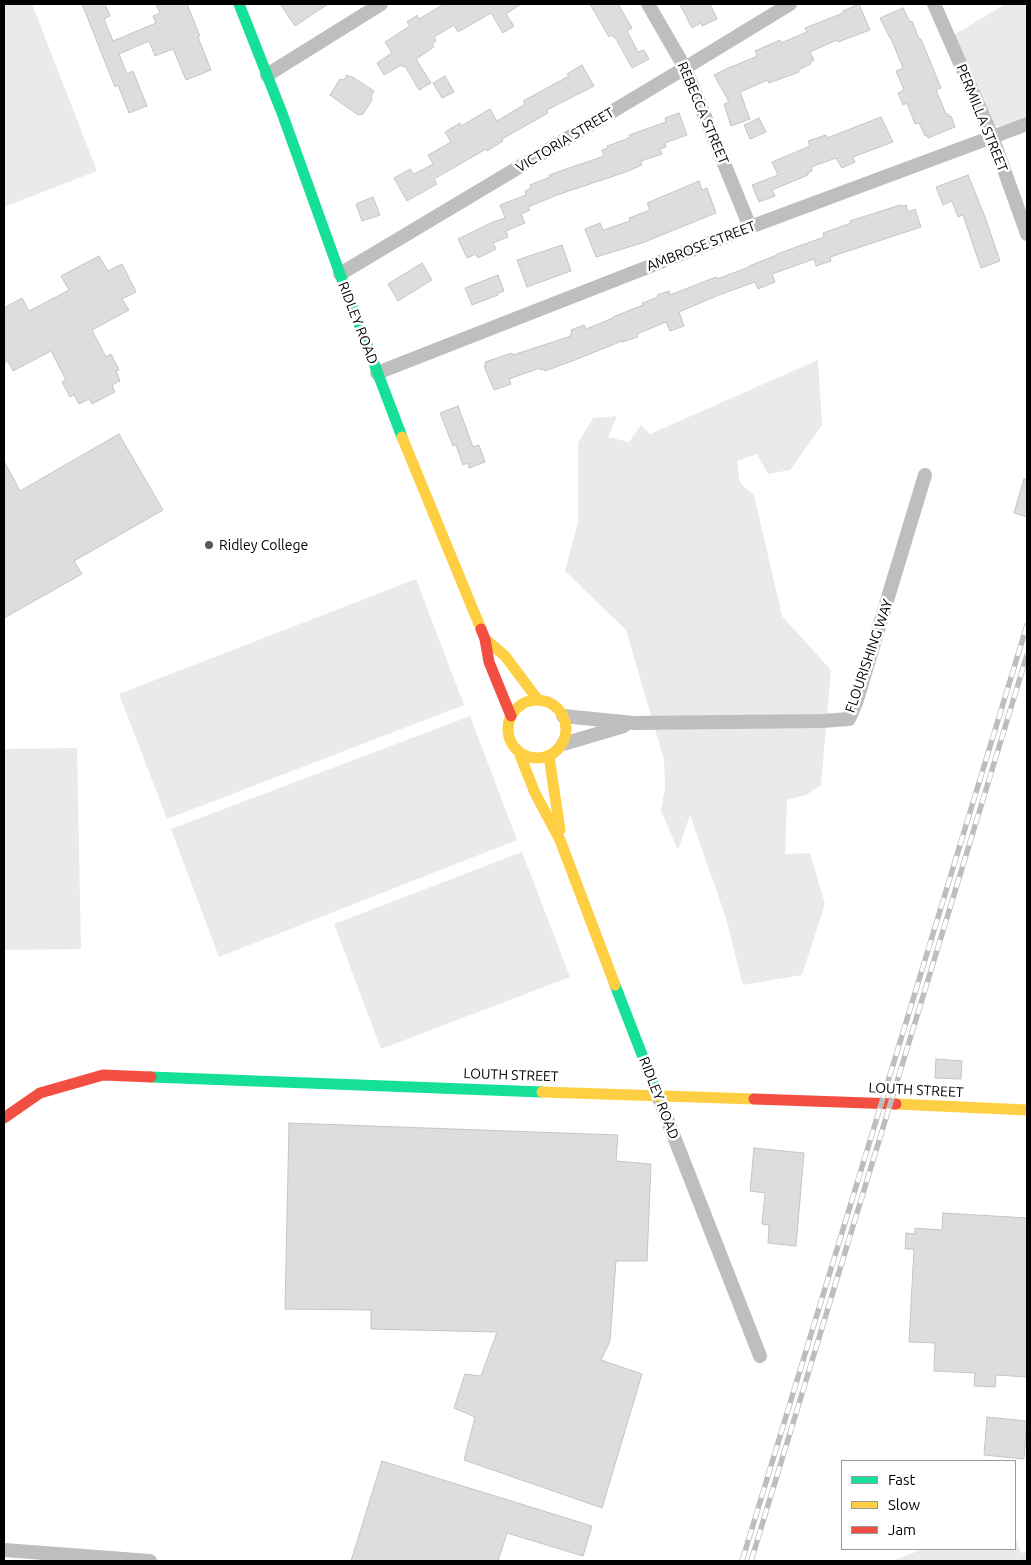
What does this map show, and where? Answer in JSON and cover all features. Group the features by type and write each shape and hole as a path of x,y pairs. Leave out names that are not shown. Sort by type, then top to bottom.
{"street":[{"name":"RIDLEY ROAD","path":"240,4 377,373 413,467 485,639 489,662 511,716"},
{"path":"267,75 381,4"},
{"name":"REBECCA STREET","path":"648,4 686,68 750,227"},
{"name":"VICTORIA STREET","path":"340,274 790,4"},
{"name":"PERMILLA STREET","path":"934,4 992,136 1027,234"},
{"name":"AMBROSE STREET","path":"377,373 750,227 1027,124"},
{"name":"FLOURISHING WAY","path":"563,716 634,723 822,722 849,718 856,703 925,475"},
{"name":"RIDLEY ROAD","path":"485,639 505,656 538,700"},
{"path":"528,701 548,702 557,707 563,716 566,725 566,735 563,744 549,756 540,759 520,755 510,741 507,732 508,722 519,705 528,701"},
{"name":"FLOURISHING WAY","path":"563,744 634,723"},
{"name":"RIDLEY ROAD","path":"520,755 535,793 560,840 760,1356"},
{"name":"RIDLEY ROAD","path":"549,756 560,840"},
{"name":"LOUTH STREET","path":"4,1118 40,1094 103,1075 882,1103 1027,1110"},
{"path":"4,1550 150,1561"}],"shaded area":[{"path":"4,4 32,4 97,171 4,207"},
{"path":"1005,4 1027,4 1027,116 1001,126 994,126 954,35"},
{"path":"818,360 822,425 790,470 768,474 757,454 737,461 740,483 754,495 782,616 831,670 821,785 806,795 787,800 785,854 810,853 825,904 802,975 743,985 726,918 690,815 678,850 661,811 665,788 664,760 626,630 565,571 578,522 578,443 593,418 617,416 608,437 629,442 641,425 650,434"},
{"path":"416,579 464,705 167,819 119,694"},
{"path":"470,716 517,840 219,957 171,829"},
{"path":"77,748 81,949 4,950 4,749"},
{"path":"522,852 570,977 381,1049 334,924"},
{"path":"1016,1540 1021,1553 1026,1552 1027,1561 892,1561 920,1550 1016,1550"}],"building":[{"path":"82,4 105,4 110,16 104,19 113,41 156,23 153,16 160,13 156,4 187,4 211,70 186,80 173,49 155,56 149,41 119,54 127,74 133,71 147,106 129,113 118,85 115,87"},
{"path":"280,4 328,4 295,26"},
{"path":"444,4 521,4 506,14 514,26 503,33 491,13 458,32 454,25 434,37 436,41 432,44 434,47 416,59 431,83 419,90 405,66 401,65 384,75 377,63 392,53 385,42 410,26 407,22 417,15 419,19"},
{"path":"590,4 618,4 632,28 627,31 638,52 644,50 649,59 632,68 615,37 612,35 609,37"},
{"path":"680,4 710,4 717,19 702,26 701,23 692,28"},
{"path":"859,4 870,30 838,42 837,40 810,52 814,60 810,62 811,64 798,70 799,72 769,83 768,80 740,92 750,119 731,126 724,104 729,102 714,75 755,57 757,55 755,51 780,40 781,43 807,32 805,28 843,13 843,11"},
{"path":"903,8 910,22 912,21 919,39 921,39 941,88 936,90 946,114 949,117 951,116 955,127 928,138 927,135 925,136 919,123 915,124 907,103 903,105 898,93 904,90 896,71 903,68 891,38 880,18"},
{"path":"582,65 594,86 547,110 548,113 502,139 503,141 487,151 486,149 434,179 437,184 407,201 394,178 410,169 414,174 433,164 428,155 451,142 445,132 460,123 461,126 490,109 497,121 525,104 523,101 569,76 567,74"},
{"path":"347,75 374,91 371,96 372,100 363,114 358,115 330,95 340,79 344,80"},
{"path":"445,76 454,92 442,98 433,83"},
{"path":"679,113 687,135 665,143 666,147 660,149 662,154 641,161 642,165 626,172 557,195 528,207 530,210 521,214 525,223 506,231 508,237 493,243 496,249 478,258 476,254 467,258 458,239 505,218 500,205 526,195 525,191 531,188 530,185 550,177 549,175 604,156 602,150 608,148 607,146 630,137 629,135 666,122 665,118"},
{"path":"881,117 893,142 853,157 855,162 842,168 836,158 811,167 812,171 808,175 772,190 775,196 759,202 752,185 778,175 772,162 810,146 808,141 826,135 827,138"},
{"path":"759,118 766,132 750,139 744,125"},
{"path":"968,175 1000,261 981,268 963,215 958,217 952,201 943,205 936,187"},
{"path":"699,181 702,190 707,188 716,213 642,243 596,257 585,229 600,223 603,230 630,221 629,218 650,210 647,203"},
{"path":"373,197 380,215 362,221 356,204"},
{"path":"900,205 906,205 908,212 915,209 921,227 830,257 831,261 816,266 814,259 772,274 775,282 758,289 755,282 679,312 684,326 670,331 666,322 637,334 638,337 622,341 545,371 544,369 540,370 540,368 509,379 511,384 494,390 484,366 486,366 485,362 571,336 571,330 584,325 586,329 643,305 642,303 658,297 657,295 669,291 670,295 716,277 717,279 824,237 823,233 851,223 850,221"},
{"path":"562,245 571,271 527,287 517,260"},
{"path":"99,256 108,271 122,264 136,292 122,299 129,310 92,330 106,357 111,354 119,370 116,371 120,381 112,385 115,392 92,404 89,399 79,404 74,395 70,397 62,382 66,380 51,351 13,371 8,361 4,364 4,308 22,298 29,311 69,290 61,276"},
{"path":"422,263 432,280 398,301 388,284"},
{"path":"498,275 504,291 472,305 465,288"},
{"path":"458,406 473,447 479,445 485,462 469,468 468,463 463,465 456,445 453,446 440,413"},
{"path":"119,434 163,510 74,561 82,574 4,618 4,461 20,491"},
{"path":"1024,479 1027,480 1027,517 1014,513"},
{"path":"936,1059 962,1061 961,1079 935,1078"},
{"path":"289,1123 618,1135 616,1161 651,1164 647,1261 616,1261 610,1341 601,1360 642,1374 602,1508 464,1460 475,1417 454,1408 465,1374 481,1376 497,1332 371,1329 371,1310 285,1309"},
{"path":"754,1148 804,1153 796,1246 768,1243 769,1225 762,1224 765,1193 750,1191"},
{"path":"943,1213 1027,1218 1027,1377 996,1375 995,1387 974,1386 975,1373 934,1371 935,1343 909,1342 914,1249 905,1249 906,1233 915,1234 915,1228 942,1230"},
{"path":"987,1417 1027,1421 1024,1459 984,1455"},
{"path":"382,1461 592,1526 583,1556 507,1533 498,1561 351,1561"}],"railway":[{"path":"742,1561 1027,625"},
{"path":"751,1561 1027,655"}],"traffic: fast":[{"path":"239,4 282,113 340,274 402,437"},
{"path":"615,985 658,1096"},
{"path":"151,1077 542,1092"}],"traffic: slow":[{"path":"402,437 481,629"},
{"path":"485,639 505,656 538,700"},
{"path":"531,700 543,700 558,708 566,723 566,729 566,735 558,750 543,758 531,758 516,750 508,735 508,723 516,708 531,700"},
{"path":"520,755 535,793 560,840 615,985"},
{"path":"549,756 560,830"},
{"path":"542,1092 754,1099"},
{"path":"896,1104 1027,1110"}],"traffic: jam":[{"path":"481,629 485,639 489,662 511,716"},
{"path":"4,1118 40,1093 103,1075 151,1077"},
{"path":"754,1099 896,1104"}],"place":[{"name":"Ridley College","path":"209,545"}]}
